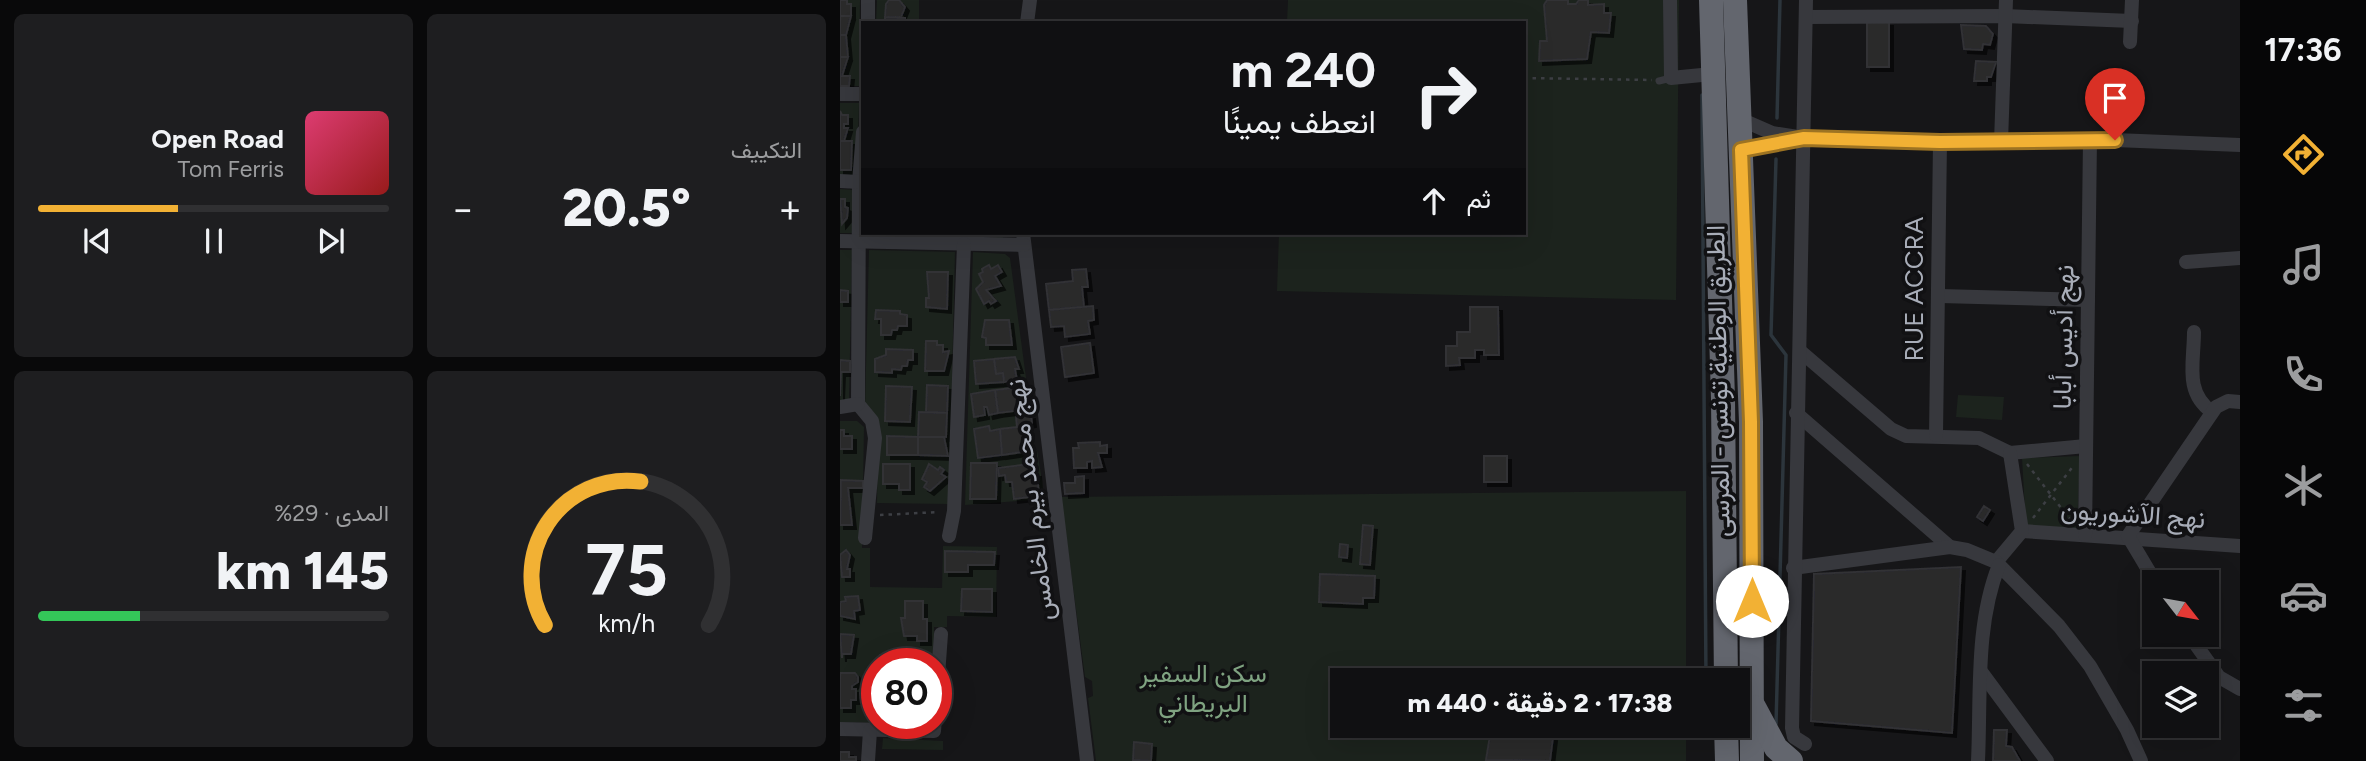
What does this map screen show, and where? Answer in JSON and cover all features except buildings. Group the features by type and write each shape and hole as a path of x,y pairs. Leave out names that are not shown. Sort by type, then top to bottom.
{"highway":[{"name":"الطريق الوطنية تونس - المرسى","path":"1711,0 1723,400 1726,668"},
{"name":"الطريق الوطنية تونس - المرسى","path":"1735,0 1751,422 1752,761"},
{"path":"1752,702 1776,748 1798,753"},
{"path":"1726,738 1727,761"}],"street":[{"path":"868,0 868,21"},
{"path":"1027,21 1030,0"},
{"path":"1670,0 1665,79 1712,74"},
{"path":"1798,753 1791,728 1806,0"},
{"path":"2001,142 2006,0"},
{"path":"2130,42 2132,0"},
{"path":"1806,17 2005,16 2132,21"},
{"path":"840,94 861,94"},
{"path":"1740,118 1772,133 1804,138 1940,142 2090,139 2240,145"},
{"path":"1741,150 1804,138"},
{"name":"نهج أديس أبابا","path":"2085,535 2090,139"},
{"name":"RUE ACCRA","path":"1936,435 1940,296 1940,142"},
{"path":"861,157 858,404 874,426 865,538"},
{"path":"840,181 859,182"},
{"path":"840,241 964,244 1023,239"},
{"name":"نهج محمد بيرم الخامس","path":"1023,239 1087,761"},
{"path":"949,536 954,511 964,244"},
{"path":"2186,262 2240,258"},
{"path":"1940,296 2088,300"},
{"path":"2194,332 2193,389 2197,400 2212,412"},
{"path":"1800,351 1891,429 1906,436 1979,438 2010,453 2086,446"},
{"path":"2148,570 2128,536 2212,412 2221,403 2240,402"},
{"path":"840,407 858,404"},
{"path":"1796,413 1950,547"},
{"path":"1978,761 1989,589 1997,563 2022,531 2010,453"},
{"name":"نهج الآشوريون","path":"2022,531 2128,536 2240,546"},
{"path":"1793,568 1950,547 1967,550 1997,563 2059,626 2090,666 2127,730 2141,761"},
{"path":"940,648 941,634"},
{"path":"2198,648 2219,677 2240,689"},
{"path":"1982,673 2047,761"},
{"path":"840,729 861,730"},
{"path":"868,761 869,739"}],"path":[{"path":"1526,78 1665,79"},
{"path":"2022,531 2086,446"},
{"path":"2010,453 2022,458 2085,535"},
{"path":"866,515 954,511"}],"green space":[{"path":"840,0 860,0 859,86 840,86"},
{"path":"877,0 919,0 919,21 876,21"},
{"path":"1288,0 1679,0 1676,300 1277,291 1279,235 1526,235 1526,21 1287,21"},
{"path":"840,103 859,103 857,177 840,176"},
{"path":"840,189 856,190 855,233 840,233"},
{"path":"922,235 1003,235 1003,238"},
{"path":"840,250 852,250 849,403 840,403"},
{"path":"869,250 955,252 949,504 877,503 878,425 865,407"},
{"path":"973,252 1005,254 1010,258 1032,423 1023,425 1029,451 1037,450 1045,499 965,505"},
{"path":"1958,395 2004,397 2002,420 1956,417"},
{"path":"840,421 857,421 864,427 862,548 870,548 870,587 942,588 943,546 997,547 996,617 947,616 947,627 934,627 934,648 861,648 861,723 840,722"},
{"path":"2080,456 2077,528 2026,527 2022,458"},
{"name":"سكن السفير البريطاني","path":"1686,491 1686,668 1330,668 1330,738 1686,738 1686,761 1096,761 1088,698 1093,696 1092,681 1085,677 1061,497"},
{"path":"883,739 943,741 943,750 882,749"}],"waterway":[{"path":"1777,118 1780,0"},
{"path":"1702,95 1706,668"},
{"path":"1776,159 1771,335 1786,355 1776,724"}],"route":[{"path":"1752,601 1751,422 1741,150 1804,138 1940,142 2115,140"}]}
